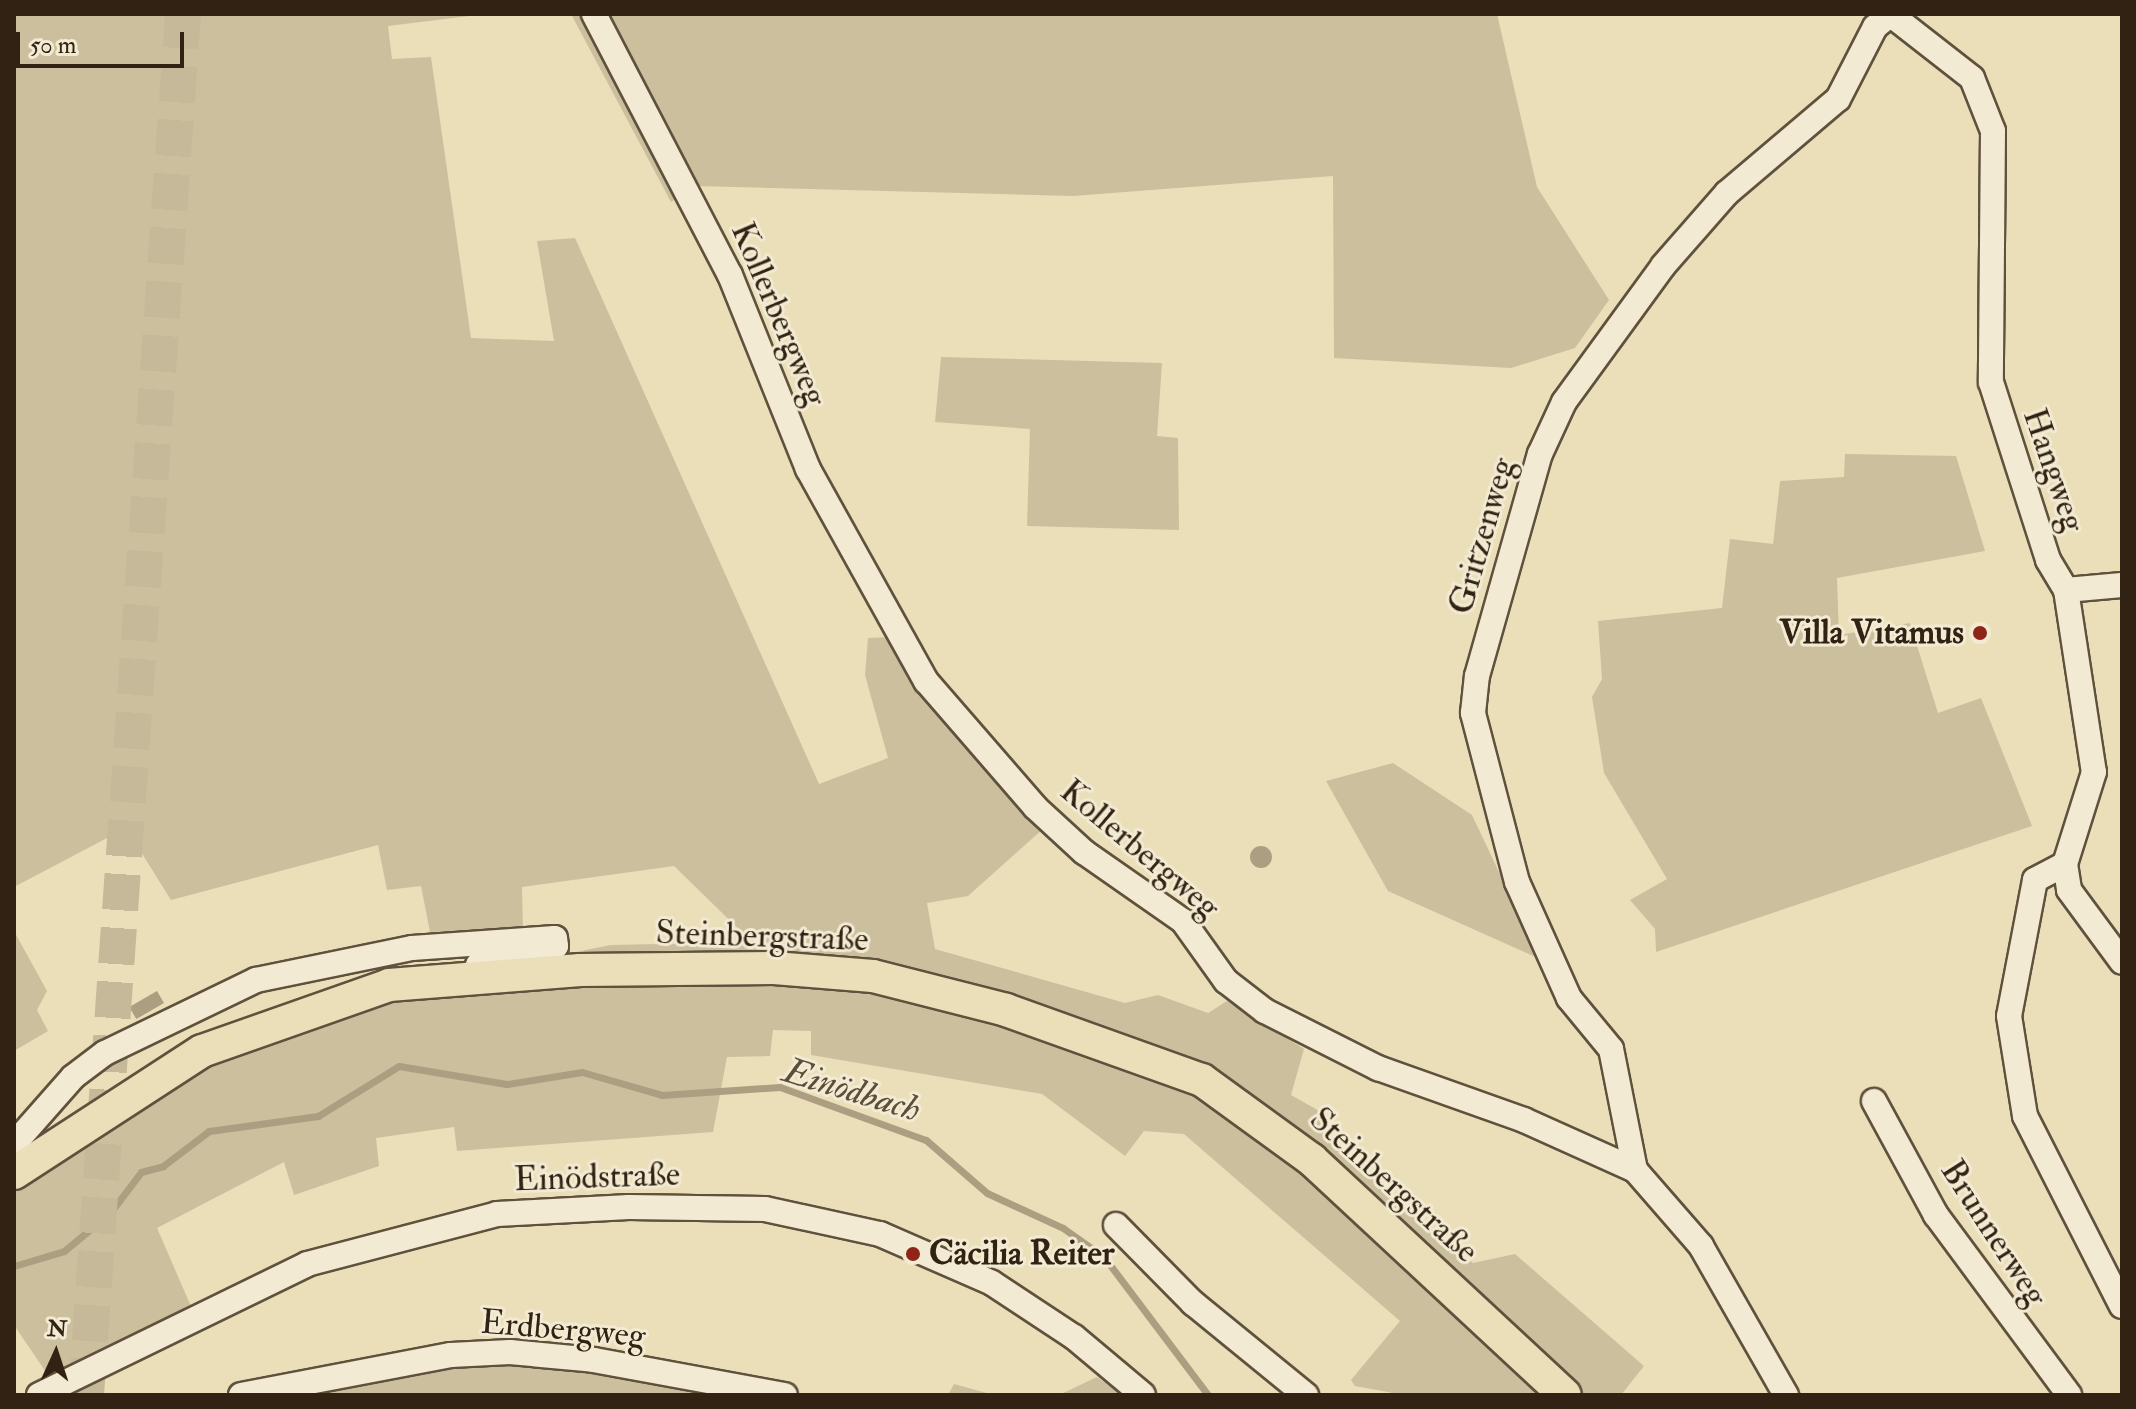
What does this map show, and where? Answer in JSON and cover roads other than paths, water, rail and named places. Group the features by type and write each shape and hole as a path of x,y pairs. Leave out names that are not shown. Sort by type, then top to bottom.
{"main road":[{"name":"Steinbergstraße","path":"14,1173 202,1051 389,985 478,976 774,968 873,976 1006,1010 1184,1070 1312,1160 1565,1395"}],"street":[{"name":"Kollerbergweg","path":"594,14 730,275 808,469 910,653 1035,807 1084,852 1183,921 1226,981 1265,1011 1378,1068 1524,1120 1635,1170 1701,1246 1786,1395"},
{"name":"Gritzenweg","path":"1635,1170 1611,1049 1569,998 1517,882 1473,713 1477,676 1540,454 1564,402 1663,266 1727,193 1838,99 1875,27 1890,15"},
{"name":"Hangweg","path":"1890,15 1956,63 1986,105 1998,179 1991,382 2048,560 2066,590 2094,772 2065,864"},
{"path":"2066,590 2122,585"},
{"path":"2065,864 2069,890 2122,962"},
{"name":"Brunnerweg","path":"2065,864 2035,880 2009,1016 2025,1116 2122,1306"},
{"path":"14,1144 105,1053 256,980 412,948 555,938 556,946 478,965 478,976"},
{"name":"Brunnerweg","path":"1874,1101 1936,1215 2069,1395"},
{"name":"Einödstraße","path":"39,1395 346,1251 497,1214 629,1207 765,1209 880,1234 992,1283 1074,1337 1143,1395"},
{"path":"1116,1225 1193,1303 1306,1395"},
{"name":"Erdbergweg","path":"241,1395 451,1355 510,1352 594,1360 785,1395"}],"waterway":[{"name":"Einödbach","path":"14,1266 64,1251 110,1213 141,1172 163,1166 209,1131 318,1116 399,1066 507,1084 582,1072 662,1095 780,1087 926,1140 987,1193 1063,1228 1104,1257 1208,1395"}],"tunnel":[{"path":"86,1395 183,14"}],"place":[{"name":"Villa Vitamus","path":"1980,633"},
{"name":"Cäcilia Reiter","path":"913,1254"}]}
